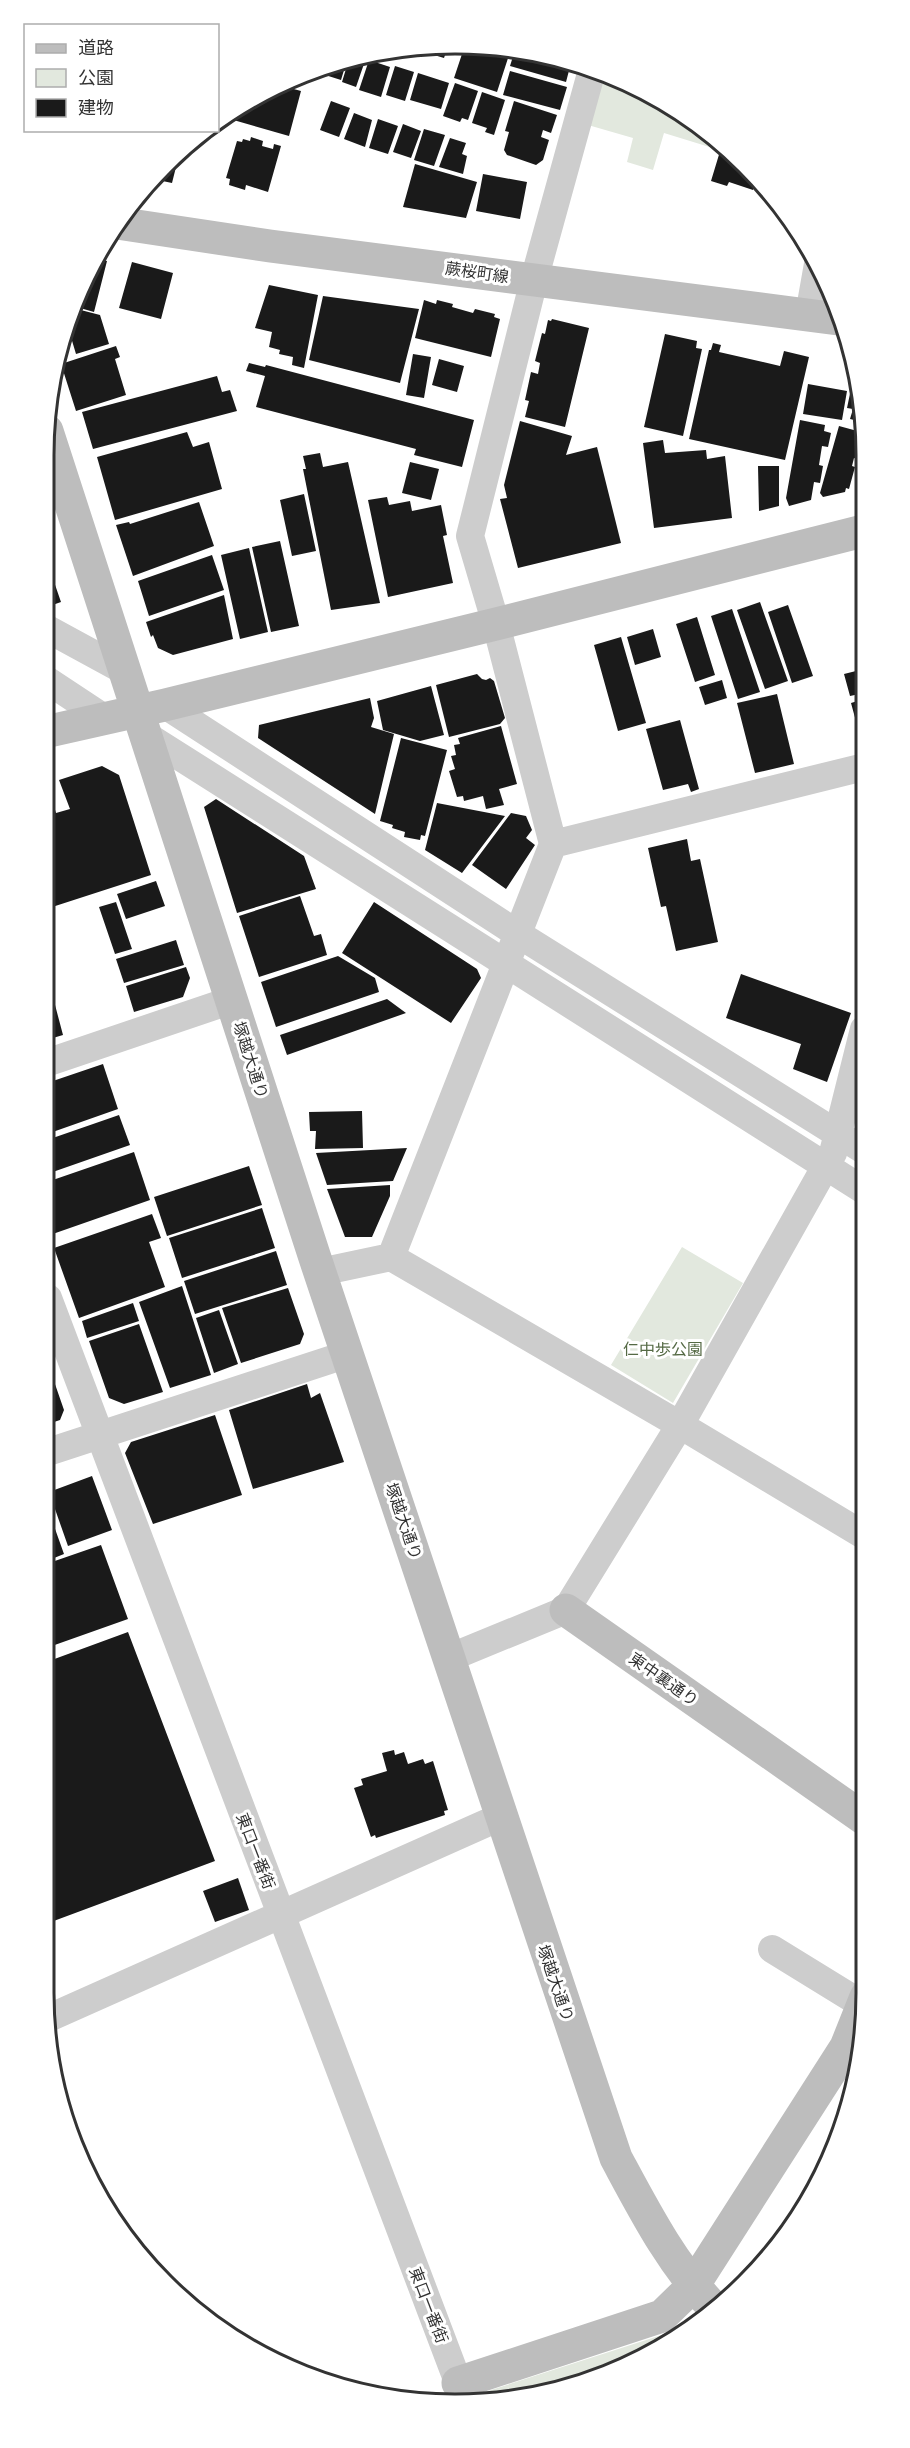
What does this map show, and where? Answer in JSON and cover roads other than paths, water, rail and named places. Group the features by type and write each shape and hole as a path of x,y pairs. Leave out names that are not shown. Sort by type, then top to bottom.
{"street":[{"path":"392,1257 553,844 496,624 470,536 534,280 590,77"},
{"name":"蕨桜町線","path":"127,225 823,317"},
{"path":"821,291 823,317"},
{"name":"塚越大通り","path":"54,453 123,670 149,717 232,1000 320,1272 500,1818 616,2158 663,2244 704,2298"},
{"path":"54,730 104,718 149,717 496,624 856,533"},
{"path":"54,632 123,670"},
{"path":"54,685 104,718"},
{"path":"149,717 518,934 856,1146"},
{"path":"149,717 508,963 856,1186"},
{"path":"553,844 856,768"},
{"path":"54,1060 232,1000"},
{"path":"449,1658 566,1610 680,1425 826,1168 839,1136 856,1063"},
{"path":"320,1272 392,1257 856,1530"},
{"name":"東口一番街","path":"54,1314 462,2393"},
{"path":"54,1450 348,1354"},
{"name":"東中裏通り","path":"566,1610 856,1813"},
{"path":"55,2014 280,1913 500,1818"},
{"path":"772,1949 856,1996"},
{"path":"462,2393 704,2298 851,2053"}],"park label":[{"name":"仁中歩公園","path":"663,1349"}]}
